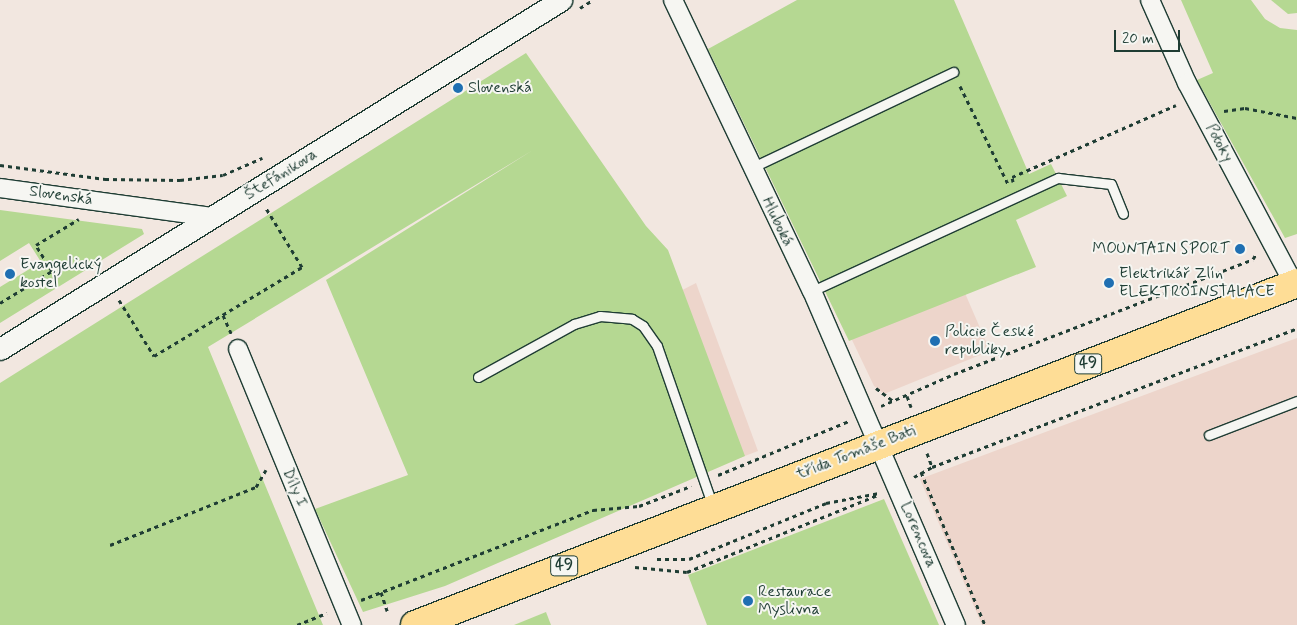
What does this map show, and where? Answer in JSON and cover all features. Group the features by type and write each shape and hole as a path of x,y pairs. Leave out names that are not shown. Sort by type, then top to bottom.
{"main road":[{"name":"třída Tomáše Bati","path":"415,625 713,507 1295,284"}],"street":[{"name":"Štefánikova","path":"0,349 562,0"},
{"name":"Hluboká","path":"673,0 751,168 812,291 879,444"},
{"name":"Potoky","path":"1150,0 1204,114 1295,284"},
{"name":"Slovenská","path":"0,188 212,217"},
{"name":"Díly I","path":"238,349 278,450 352,625"},
{"name":"Lorencova","path":"879,444 891,490 956,625"}],"lane":[{"path":"751,168 953,72"},
{"path":"812,291 1014,196 1058,178 1111,184 1123,214"},
{"path":"478,377 574,324 600,316 632,319 643,326 657,346 713,507"},
{"path":"1209,435 1297,401"}],"path":[{"path":"953,72 1014,196"},
{"path":"1014,196 1012,177 1181,103"},
{"path":"1204,114 1245,108 1297,118"},
{"path":"0,165 105,179 180,180 223,175 270,153"},
{"path":"119,299 154,356 302,267 266,207"},
{"path":"0,303 52,271 36,245 85,216"},
{"path":"891,490 826,503 689,559 655,559 634,567 687,572 862,504 891,490 921,472 1297,328"},
{"path":"110,545 256,487 278,450"},
{"path":"921,472 985,625"},
{"path":"381,592 388,610"},
{"path":"311,620 313,625"}],"shaded area":[{"path":"955,270 990,351 884,394 874,386 841,317"},
{"path":"696,283 758,451 713,468 653,305"},
{"path":"1297,338 1297,625 982,625 920,479"}],"green space":[{"path":"797,0 954,0 1029,174 1051,164 1067,196 1016,220 1036,267 849,341 708,49"},
{"path":"1181,0 1251,0 1265,19 1280,28 1297,30 1297,234 1285,238 1197,80 1213,73"},
{"path":"1271,0 1297,0 1297,13 1288,14"},
{"path":"526,53 646,226 668,250 745,456 445,586 363,612 315,509 408,475 326,280 533,150 208,347 323,625 0,625 0,383"},
{"path":"0,210 142,229 144,234 0,323 0,287 41,262 29,243 0,261"},
{"path":"884,499 939,625 707,625 688,575"},
{"path":"546,612 551,625 514,625"}],"place":[{"name":"Slovenská","path":"458,88"},
{"name":"MOUNTAIN SPORT","path":"1240,249"},
{"name":"Evangelický kostel","path":"10,274"},
{"name":"Elektrikář Zlín ELEKTROINSTALACE","path":"1109,283"},
{"name":"Policie České republiky","path":"935,341"},
{"name":"Restaurace Myslivna","path":"748,601"}]}
